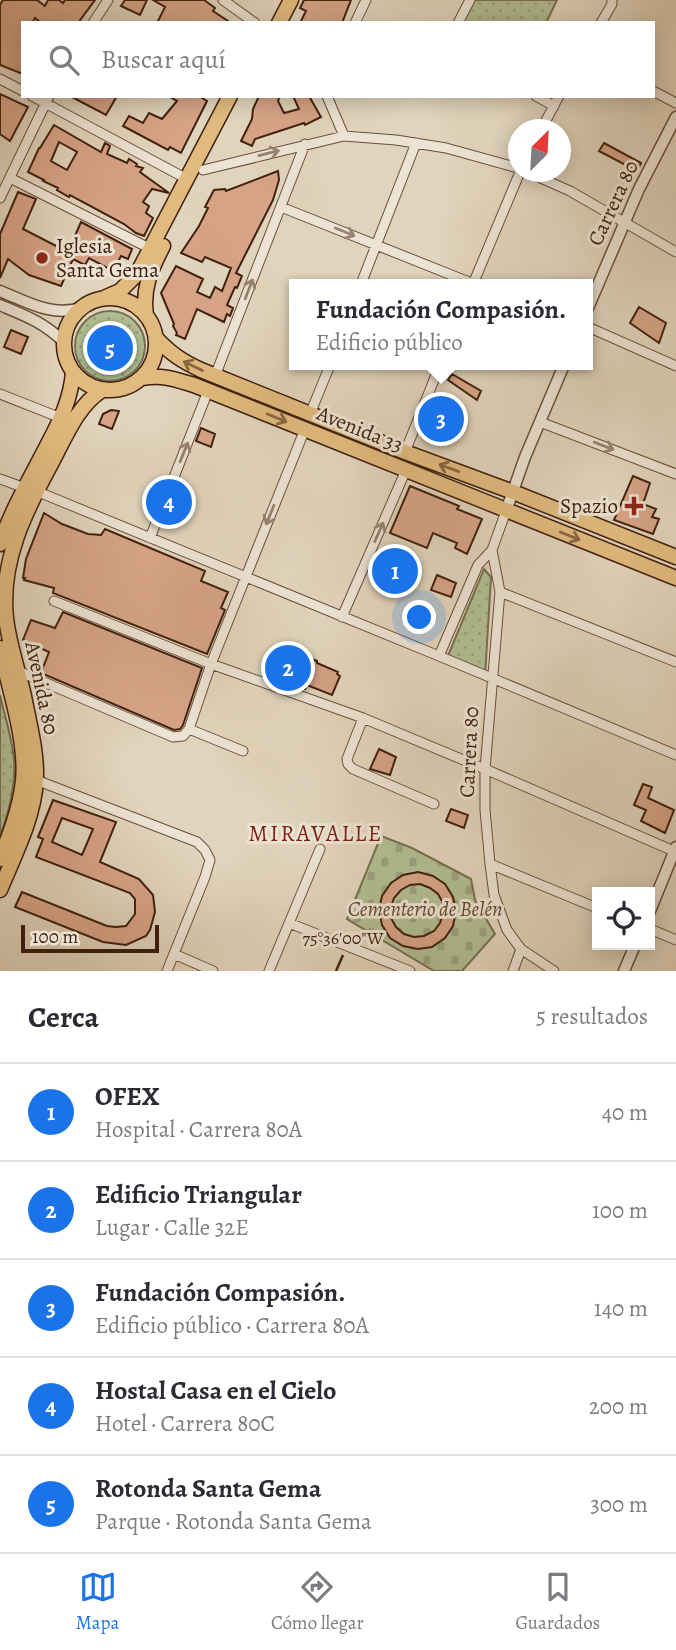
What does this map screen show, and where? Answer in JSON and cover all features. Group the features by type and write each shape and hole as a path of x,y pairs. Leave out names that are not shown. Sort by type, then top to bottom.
{"main road":[{"path":"270,21 281,0"},
{"path":"280,21 291,0"},
{"path":"104,298 117,298 140,309 153,327 156,338 154,359 143,378 124,389 113,391 91,387 73,372 66,360 64,342 67,326 81,308 120,291 136,274 231,98"},
{"path":"146,315 145,293 150,272 203,170 232,98"},
{"name":"Avenida 33","path":"156,338 180,359 215,376 676,557"},
{"name":"Avenida 80","path":"0,890 25,827 36,780 30,722 4,608 5,578 30,490 61,418 71,390 73,372"},
{"name":"Avenida 33","path":"143,378 166,376 208,390 676,578"},
{"name":"Avenida 80","path":"0,544 76,417 91,398 102,390"},
{"name":"Avenida 80","path":"0,648 24,767 18,807 1,853"}],"street":[{"path":"94,21 108,0"},
{"path":"223,0 252,21"},
{"path":"356,21 366,0"},
{"path":"459,21 470,0"},
{"path":"602,21 612,0"},
{"path":"0,79 21,90"},
{"path":"655,92 676,103"},
{"path":"328,98 344,136"},
{"path":"540,98 554,106"},
{"path":"547,119 558,98"},
{"path":"0,198 47,99 187,179"},
{"name":"Carrera 80","path":"593,296 639,189 676,117"},
{"path":"203,170 344,136 446,148 508,167"},
{"path":"363,279 416,143"},
{"path":"215,376 305,144"},
{"path":"10,177 151,249"},
{"path":"476,279 514,182"},
{"path":"550,182 676,252"},
{"path":"281,207 462,279"},
{"path":"0,291 51,311 81,308"},
{"path":"0,305 36,320 64,342"},
{"path":"593,329 676,366"},
{"path":"310,414 328,370"},
{"path":"405,452 438,370"},
{"path":"439,656 478,565 492,550 562,370"},
{"path":"150,538 208,390"},
{"path":"0,394 61,418"},
{"path":"540,422 676,474"},
{"path":"18,671 173,737 183,736 305,429"},
{"path":"342,617 406,470"},
{"path":"0,479 676,755"},
{"name":"Carrera 80","path":"492,550 500,592 485,769 485,810 494,895 501,918 513,941 521,949"},
{"path":"500,592 676,662"},
{"path":"54,601 211,664 363,718 676,850 655,899"},
{"path":"363,718 347,759 348,764 353,769 434,804"},
{"path":"188,729 243,751"},
{"path":"36,780 197,842 205,850 210,860 205,877 167,971"},
{"path":"269,971 320,849"},
{"path":"490,864 592,906"},
{"path":"289,923 411,971"},
{"path":"655,931 676,940"},
{"path":"513,971 521,949 554,971"},
{"path":"624,971 633,950"},
{"path":"174,954 213,971"}],"green space":[{"path":"473,0 557,0 547,21 461,21"},
{"path":"110,311 129,317 139,327 145,346 139,365 129,375 110,381 91,375 81,365 75,346 81,327 91,317"},
{"path":"484,569 491,577 485,677 447,658"},
{"path":"0,695 12,744 14,779 0,836"},
{"name":"Cementerio de Belén","path":"381,836 412,848 471,879 475,900 495,934 462,971 434,971 347,919"}],"building":[{"path":"3,0 37,0 45,6 48,0 59,0 63,3 65,0 95,0 79,21 39,21 35,18 33,21 21,21 21,73 0,65 0,5"},
{"path":"125,0 147,0 140,15 121,6"},
{"path":"153,0 204,0 215,8 213,11 228,21 158,21 165,7"},
{"path":"304,0 351,0 343,21 301,21 306,11 300,8"},
{"path":"0,94 28,107 10,141 0,134"},
{"path":"74,98 116,98 106,115"},
{"path":"172,98 202,98 207,101 181,153 170,147 168,150 123,126 129,116 143,123 149,113 162,119 177,101"},
{"path":"258,98 279,98 284,113 299,109 294,98 310,98 321,117 305,125 304,123 255,139 252,146 241,141 252,119"},
{"path":"54,125 101,152 105,143 110,146 107,154 127,163 129,159 137,164 136,166 143,168 140,172 169,193 152,189 143,202 149,206 146,213 153,218 144,236 28,172","holes":["59,142 77,152 67,170 51,161"]},
{"path":"604,143 641,163 637,171 599,151"},
{"path":"278,171 279,180 273,200 236,273 242,276 227,305 233,308 230,316 227,314 224,322 197,309 185,339 176,335 161,293 176,266 203,279 197,292 210,298 215,287 222,291 231,268 205,257 202,262 181,253 199,226 214,190 226,191"},
{"path":"18,192 36,199 23,229 68,252 81,222 132,249 128,259 121,256 113,271 89,258 85,265 73,259 61,286 29,275 8,259 0,278 0,234"},
{"path":"639,307 666,323 659,343 630,323"},
{"path":"11,330 28,337 21,354 4,347"},
{"path":"452,374 481,391 477,400 448,380"},
{"path":"438,408 451,413 444,430 431,424"},
{"path":"111,410 119,411 112,429 99,424 103,414"},
{"path":"201,428 215,434 211,447 196,441"},
{"name":"Spazio","path":"633,476 650,483 643,504 656,509 652,517 659,519 653,534 614,520"},
{"path":"410,486 459,506 457,509 482,519 467,554 455,548 457,543 433,533 427,548 390,533"},
{"path":"44,513 62,524 88,534 101,535 105,529 205,571 201,581 228,592 221,608 225,610 207,654 53,593 54,588 24,580 26,559"},
{"path":"437,575 456,583 451,597 431,590"},
{"path":"63,612 202,668 180,729 174,730 41,673 49,652 23,640 31,620 55,628"},
{"path":"290,649 338,672 340,676 332,695 307,685 305,689 295,685 296,681 273,672 280,654 287,657"},
{"path":"379,749 396,757 390,775 370,769"},
{"path":"643,784 652,787 648,798 674,810 665,833 641,821 646,810 634,805"},
{"path":"53,800 116,822 100,862 139,879 153,895 155,912 146,936 126,945 103,942 15,907 22,892 107,926 126,926 135,914 135,899 130,893 36,857 43,839 38,837","holes":["62,818 93,829 82,855 52,842"]},
{"path":"451,809 468,815 464,828 446,821"},
{"path":"418,872 433,876 445,884 453,897 456,911 453,926 445,938 432,947 418,949 403,946 390,938 382,925 379,910 382,896 391,883 403,875","holes":["420,884 438,894 443,903 440,923 434,931 424,936 404,934 391,918 394,898 410,885"]}],"place":[{"name":"Iglesia Santa Gema","path":"42,258"},
{"name":"Rotonda Santa Gema","path":"110,348"},
{"name":"Fundación Compasión.","path":"441,419"},
{"name":"Hostal Casa en el Cielo","path":"169,502"},
{"name":"Spazio","path":"634,506"},
{"name":"OFEX","path":"395,571"},
{"name":"Edificio Triangular","path":"288,668"}],"district":[{"name":"MIRAVALLE","path":"316,833"}]}
